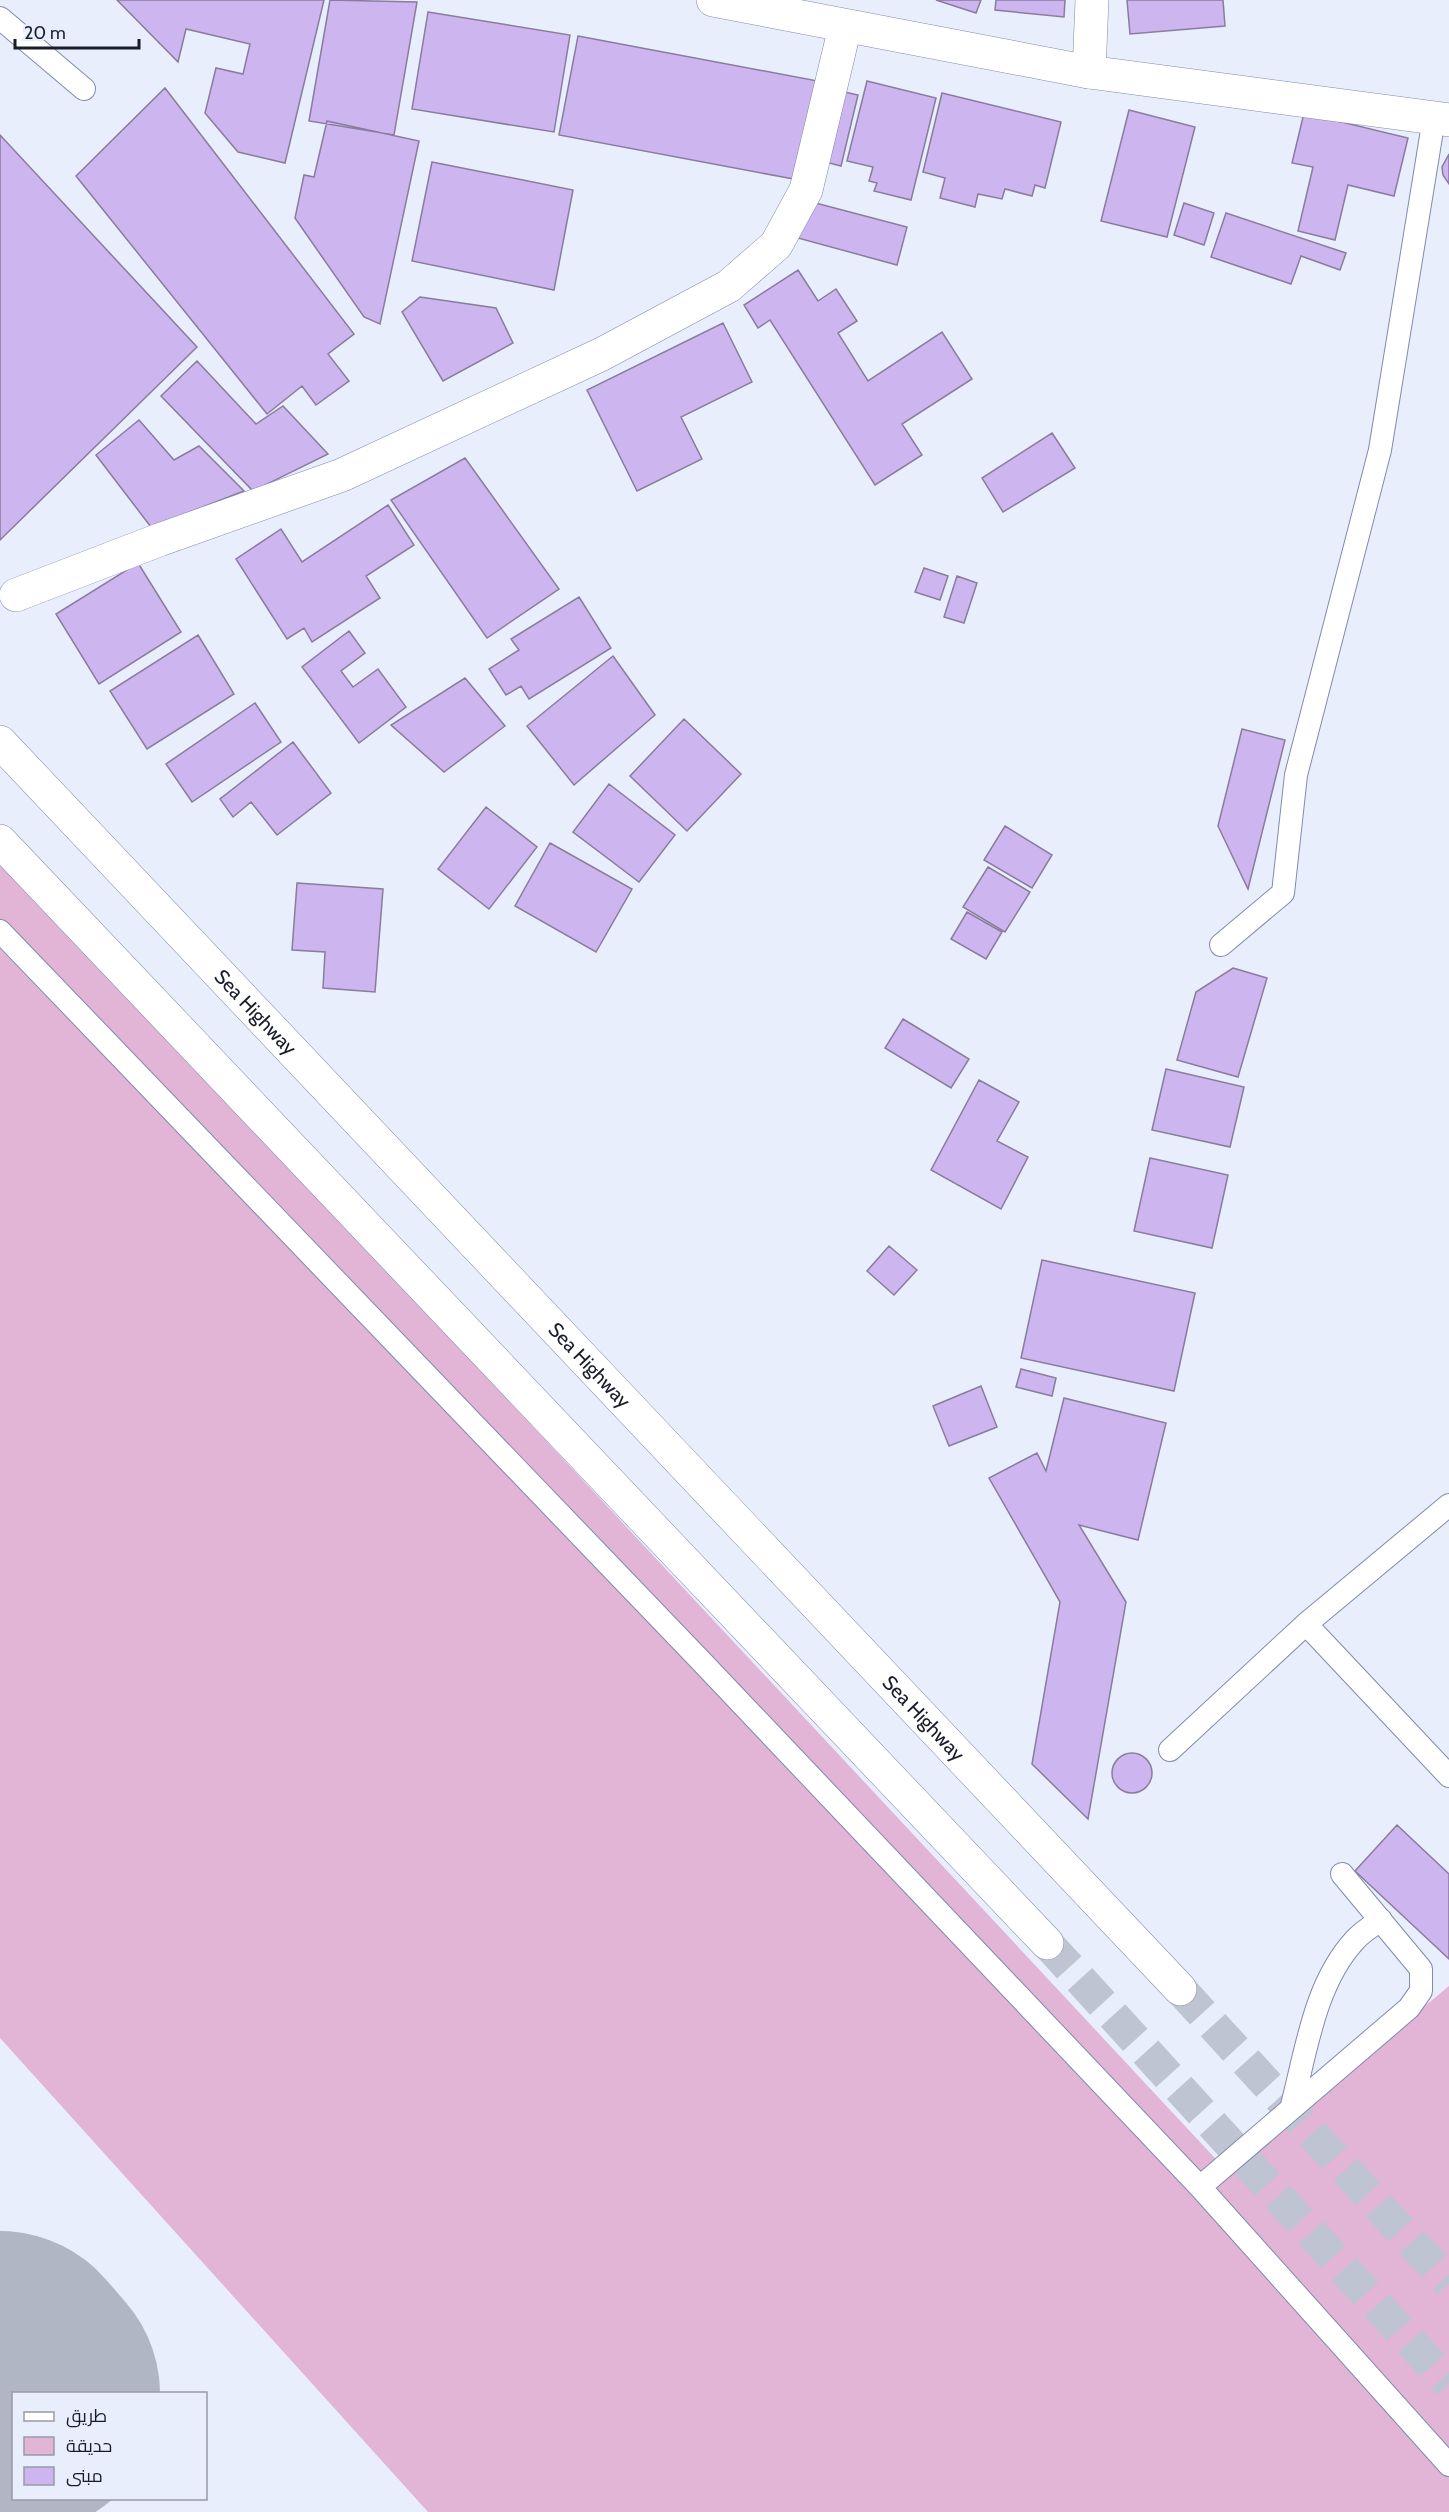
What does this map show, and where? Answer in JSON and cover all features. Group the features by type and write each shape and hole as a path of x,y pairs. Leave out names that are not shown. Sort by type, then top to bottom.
{"main road":[{"path":"713,0 807,9 845,27 1089,72 1441,119"},
{"path":"1089,72 1092,0"},
{"path":"16,595 159,540 342,475 602,354 729,286 776,245 806,190 845,27"},
{"name":"Sea Highway","path":"0,742 1180,1989"},
{"path":"0,841 1047,1943"}],"lane":[{"path":"0,18 84,89"},
{"path":"1221,945 1283,893 1296,775 1380,450 1441,119"},
{"path":"0,931 702,1662 1200,2187 1449,2465"},
{"path":"1170,1750 1306,1624 1449,1505"},
{"path":"1306,1624 1449,1776"},
{"path":"1200,2187 1409,2008 1421,1991 1421,1969 1342,1874"},
{"path":"1291,2109 1315,2019 1328,1981 1337,1963 1356,1939 1381,1920"}],"green space":[{"path":"0,855 1227,2171 1449,1986 1449,2512 428,2512 0,2038"}],"building":[{"path":"117,0 324,0 285,163 238,152 205,113 216,68 243,74 250,44 186,29 178,62"},
{"path":"330,0 417,2 394,135 309,121"},
{"path":"936,0 981,0 976,13"},
{"path":"996,0 1065,0 1064,17 995,10"},
{"path":"1127,0 1223,0 1225,26 1130,34"},
{"path":"428,12 570,35 554,132 412,109"},
{"path":"578,36 823,82 804,181 559,135"},
{"path":"867,81 936,98 911,200 874,191 877,183 869,181 873,167 847,161"},
{"path":"165,88 354,334 328,354 349,381 316,405 302,386 267,414 76,176"},
{"path":"832,89 858,95 841,166 829,163"},
{"path":"942,93 1061,122 1045,188 1035,185 1032,196 1005,189 1002,199 978,194 975,207 940,198 945,178 923,172"},
{"path":"1129,110 1195,127 1167,237 1101,221"},
{"path":"1304,113 1408,138 1394,196 1348,185 1335,240 1298,231 1313,167 1292,163"},
{"path":"327,121 419,141 380,324 364,317 295,218 304,175 314,177"},
{"path":"0,135 197,347 0,540"},
{"path":"1449,154 1449,184 1443,175 1442,167"},
{"path":"432,162 573,190 554,290 412,261"},
{"path":"808,201 907,227 897,265 798,238"},
{"path":"1184,203 1214,213 1204,245 1174,235"},
{"path":"1226,213 1346,253 1340,270 1301,256 1291,284 1211,257"},
{"path":"798,270 818,301 836,289 857,321 838,333 868,381 942,332 972,379 902,424 922,455 875,485 770,320 758,328 744,305"},
{"path":"420,297 496,308 513,343 443,381 402,312"},
{"path":"723,323 752,382 681,417 702,459 637,491 587,390"},
{"path":"197,361 256,424 283,406 328,454 253,491 161,396"},
{"path":"139,420 174,460 199,446 244,491 151,527 96,455"},
{"path":"1052,433 1075,468 1003,512 982,478"},
{"path":"465,458 559,589 487,638 391,500"},
{"path":"388,505 414,545 366,576 380,598 312,642 304,628 287,639 236,559 281,529 302,562"},
{"path":"138,563 181,632 99,684 56,614"},
{"path":"924,568 948,576 940,600 915,592"},
{"path":"957,576 977,583 964,623 944,617"},
{"path":"579,597 611,648 529,699 521,686 506,695 489,669 519,650 511,639"},
{"path":"349,631 365,653 341,671 353,687 378,669 406,707 359,743 302,667"},
{"path":"198,635 234,694 147,749 110,691"},
{"path":"613,656 655,715 574,785 527,726"},
{"path":"465,678 505,726 444,772 391,725"},
{"path":"255,703 281,742 192,802 166,764"},
{"path":"684,719 741,774 687,831 630,776"},
{"path":"1242,729 1285,740 1248,889 1218,826"},
{"path":"293,742 331,793 277,835 251,802 233,817 220,799"},
{"path":"609,784 675,835 639,882 573,832"},
{"path":"486,807 537,847 489,909 438,869"},
{"path":"1005,826 1052,855 1032,888 984,860"},
{"path":"550,843 632,889 596,952 515,906"},
{"path":"988,867 1030,892 1005,932 963,907"},
{"path":"297,883 383,889 375,992 323,988 325,952 292,950"},
{"path":"967,912 1002,932 986,959 951,939"},
{"path":"1233,968 1267,978 1238,1077 1177,1060 1196,992"},
{"path":"903,1019 969,1059 951,1088 885,1048"},
{"path":"1166,1069 1244,1087 1230,1147 1152,1130"},
{"path":"979,1080 1019,1102 997,1141 1028,1157 1001,1209 931,1170"},
{"path":"1150,1158 1228,1175 1212,1248 1134,1231"},
{"path":"889,1246 917,1270 894,1295 867,1271"},
{"path":"1042,1260 1195,1293 1174,1391 1021,1358"},
{"path":"1021,1369 1056,1378 1052,1396 1016,1387"},
{"path":"981,1386 997,1427 949,1446 933,1406"},
{"path":"1064,1398 1166,1423 1138,1540 1079,1525 1126,1602 1088,1819 1032,1764 1060,1602 989,1478 1037,1453 1046,1471"},
{"path":"1132,1753 1140,1754 1146,1759 1151,1765 1151,1781 1146,1787 1140,1792 1132,1793 1124,1792 1118,1787 1113,1781 1112,1773 1113,1765 1118,1759 1124,1754"},
{"path":"1397,1825 1449,1874 1449,1959 1355,1871"}],"taxiway":[{"path":"0,2430 12,2435"}],"runway":[{"path":"0,2371 18,2392"}],"tunnel":[{"path":"1047,1943 1449,2384"},
{"path":"1180,1989 1449,2283"}]}
